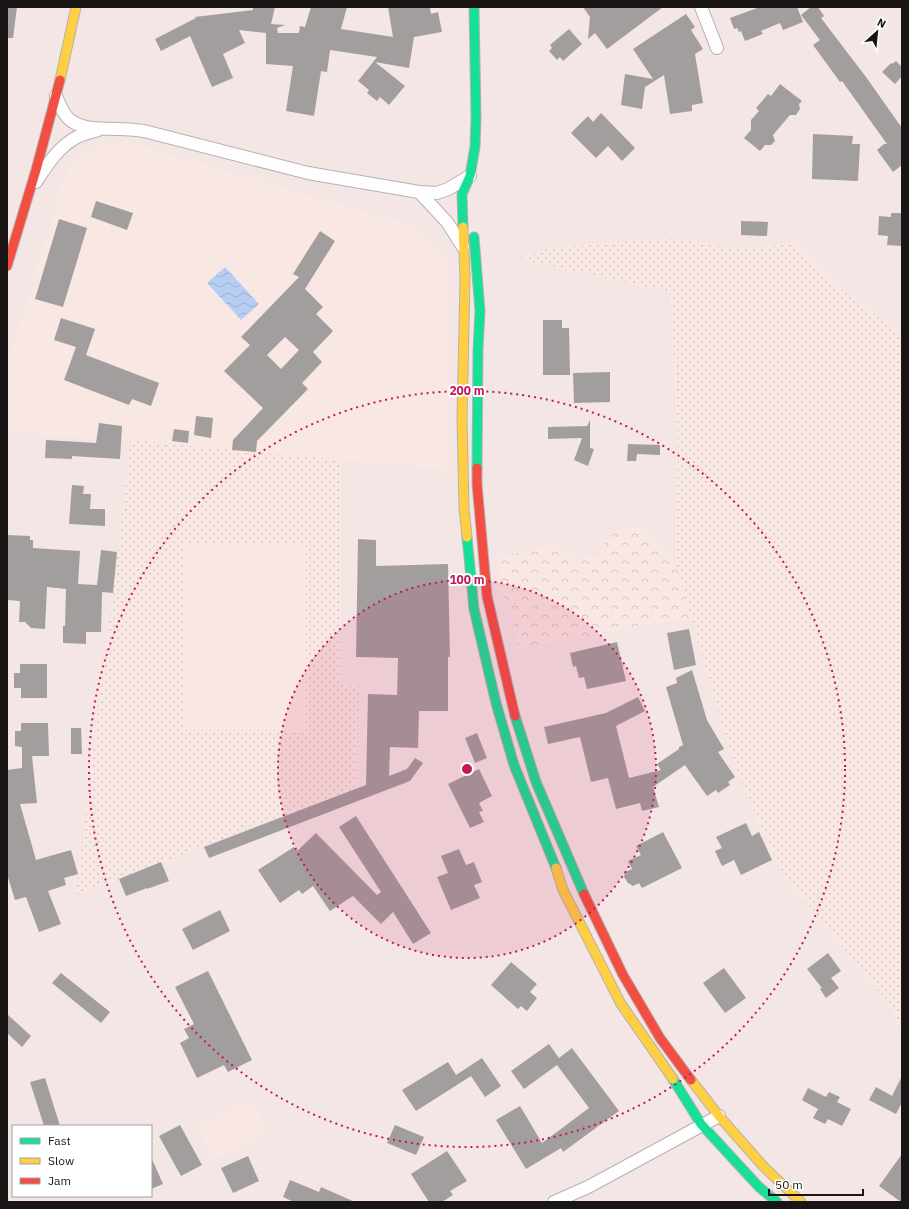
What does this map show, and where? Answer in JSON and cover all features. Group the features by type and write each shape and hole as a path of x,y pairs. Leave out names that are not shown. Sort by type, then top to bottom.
{"street":[{"path":"7,266 56,96 76,7"},
{"path":"701,7 717,48"},
{"path":"472,9 476,117 475,147 470,176 472,212"},
{"path":"56,96 67,117 75,123 86,127 144,131 308,173 419,192 437,193 448,189 470,176"},
{"path":"29,193 51,160 63,147 77,137 102,129"},
{"path":"470,176 462,194 465,251 462,419 464,508 474,609 496,703 514,765 552,858 563,890 621,1004 668,1071 702,1124 759,1186 777,1202"},
{"path":"419,192 447,222 465,251"},
{"path":"473,227 478,269 480,311 478,350 477,484 488,596 512,707 536,782 552,823 580,886 623,975 660,1038 719,1116 763,1166 801,1202"},
{"path":"554,1202 588,1187 719,1116"}],"shaded area":[{"path":"7,7 902,7 902,335 838,287 794,243 741,250 672,238 551,248 519,259 671,292 678,435 676,565 746,792 781,871 895,1011 898,1026 902,1030 902,1202 7,1202"}],"green space":[{"path":"125,142 404,223 430,239 444,255 449,268 450,470 131,440 7,433 7,367 62,184 74,165 87,152 103,145"},
{"path":"672,238 741,250 794,243 838,287 902,335 902,1030 898,1026 895,1011 781,871 746,792 729,748 676,565 678,435 671,292 518,259 551,248"},
{"path":"131,440 341,460 341,685 359,686 356,788 76,895"},
{"path":"642,527 676,565 691,618 518,648 512,615 501,593 497,557 555,545 577,558 597,554 612,535 621,528"},
{"path":"185,543 306,543 306,731 185,730"},
{"path":"251,1100 268,1133 213,1160 196,1126"}],"water":[{"path":"225,267 259,304 241,320 207,283"}],"building":[{"path":"7,7 17,7 13,38 7,38"},
{"path":"253,7 275,7 271,24 285,25 277,28 278,33 299,33 300,26 305,27 311,7 347,7 341,29 393,37 388,7 430,7 431,14 438,12 442,32 414,37 409,68 375,62 405,86 389,105 380,97 377,101 367,93 369,90 358,81 377,57 330,50 327,72 321,71 314,116 286,111 293,66 266,64 266,33 239,30 245,43 223,54 233,78 212,87 190,36 161,51 155,39 196,18 195,17 253,10"},
{"path":"583,7 663,7 607,49 595,33 588,39 590,17"},
{"path":"760,7 797,7 803,22 783,30 780,23 761,31 763,34 745,41 741,31 739,32 737,28 734,29 730,18"},
{"path":"811,7 818,7 824,16 821,18 866,77 902,128 902,165 893,172 877,150 884,144 887,144 842,81 840,82 813,45 820,40 801,15"},
{"path":"686,14 695,27 691,30 703,49 695,54 703,103 692,105 692,111 670,114 664,75 645,87 642,109 621,105 625,74 653,79 633,49"},
{"path":"569,29 582,44 563,61 560,57 557,60 549,51 552,48 550,45"},
{"path":"896,61 902,67 902,76 895,84 882,72 891,63 892,64"},
{"path":"780,84 802,101 799,104 800,109 796,115 790,115 773,135 775,141 771,145 765,145 760,151 744,138 751,130 751,120 759,111 756,108 768,94 771,96"},
{"path":"601,113 635,148 622,161 608,146 596,158 571,133 588,116 593,122"},
{"path":"813,134 853,136 852,144 860,144 858,181 812,179"},
{"path":"96,201 133,213 127,230 91,217"},
{"path":"891,213 902,213 902,246 887,245 888,236 878,235 879,216 891,217"},
{"path":"59,219 87,228 63,307 35,299"},
{"path":"741,221 768,222 767,236 741,235"},
{"path":"320,231 335,241 305,289 323,307 316,314 333,331 313,352 322,362 302,383 308,389 257,441 256,452 232,450 233,440 263,408 224,371 250,345 241,337 299,277 293,274","holes":["285,337 299,350 281,369 267,355"]},
{"path":"61,318 95,329 86,355 159,383 151,406 132,399 129,405 64,380 76,347 54,340"},
{"path":"543,320 562,320 562,328 569,328 570,375 543,375"},
{"path":"610,372 610,402 574,403 573,373"},
{"path":"196,416 213,418 211,438 194,435"},
{"path":"590,420 590,448 594,449 588,466 574,460 582,438 548,439 548,427 587,426"},
{"path":"99,423 122,426 120,459 72,456 72,459 45,458 46,440 96,443"},
{"path":"174,429 189,431 188,443 172,441"},
{"path":"628,444 660,445 660,455 637,454 636,461 627,461"},
{"path":"72,485 84,486 83,494 91,494 90,509 105,509 105,526 69,524"},
{"path":"7,535 30,536 30,540 33,540 33,548 80,551 78,584 97,585 101,550 117,552 113,593 102,592 101,632 86,632 86,644 63,643 66,589 47,587 45,629 31,628 25,622 19,622 20,601 7,600"},
{"path":"358,539 376,540 376,566 448,564 450,657 448,657 448,711 419,711 418,748 390,747 389,776 407,769 415,758 423,763 410,781 209,858 204,847 366,785 368,694 397,695 398,658 356,657"},
{"path":"689,629 696,665 674,670 667,633"},
{"path":"617,642 626,681 587,689 584,677 579,678 576,666 573,667 570,653"},
{"path":"20,664 47,664 47,698 21,698 21,688 14,688 14,673 20,673"},
{"path":"692,670 707,720 724,749 718,752 735,777 728,782 730,785 718,793 716,790 707,796 685,765 653,787 659,807 642,811 640,803 616,809 608,778 591,782 580,737 548,744 544,727 606,713 638,697 645,711 616,726 629,778 661,770 657,764 683,745 666,687 677,683 676,678"},
{"path":"21,723 48,723 49,756 32,756 37,803 20,804 36,860 71,850 78,874 64,878 66,885 48,891 61,924 39,932 26,897 15,900 7,874 7,770 22,768 22,747 15,746 15,731 21,731"},
{"path":"71,728 81,728 82,754 71,754"},
{"path":"477,733 487,758 475,763 465,738"},
{"path":"479,769 492,796 479,803 483,811 479,812 484,822 470,828 448,784"},
{"path":"356,816 431,933 413,944 393,912 381,924 353,896 330,911 313,886 302,894 299,890 280,903 258,870 294,847 297,851 316,833 377,895 381,892 339,827"},
{"path":"746,823 752,836 759,832 772,860 741,875 734,860 722,866 715,851 722,848 716,837"},
{"path":"663,832 682,868 642,888 639,883 633,886 628,883 624,877 625,872 632,869 628,861 641,855 636,846"},
{"path":"459,849 466,865 474,862 482,882 474,885 480,898 451,910 437,877 448,873 441,856"},
{"path":"161,862 169,881 126,896 119,879"},
{"path":"220,910 230,931 193,950 182,929"},
{"path":"828,953 841,971 831,978 839,988 826,998 820,989 822,988 807,969"},
{"path":"511,962 537,984 530,992 537,998 527,1011 521,1006 518,1009 491,985"},
{"path":"724,968 746,998 725,1013 703,983"},
{"path":"208,971 252,1060 228,1072 224,1065 197,1078 180,1043 189,1038 184,1029 194,1024 175,987"},
{"path":"61,973 110,1012 101,1023 52,983"},
{"path":"7,1014 31,1036 22,1047 7,1033"},
{"path":"549,1044 559,1058 572,1048 619,1111 563,1152 561,1148 526,1169 496,1120 520,1106 542,1143 589,1108 557,1065 524,1089 511,1071"},
{"path":"482,1058 501,1086 485,1097 471,1076 416,1111 402,1090 448,1062 456,1075"},
{"path":"902,1076 902,1102 896,1114 869,1100 876,1087 892,1096"},
{"path":"45,1078 60,1125 44,1125 30,1082"},
{"path":"808,1088 826,1097 829,1092 840,1097 837,1102 851,1109 842,1126 828,1119 825,1124 813,1118 818,1109 802,1100"},
{"path":"180,1125 202,1165 181,1176 159,1136"},
{"path":"395,1125 424,1137 416,1155 387,1143"},
{"path":"447,1151 467,1181 450,1191 453,1195 442,1202 429,1202 411,1174"},
{"path":"902,1154 902,1202 901,1202 879,1186"},
{"path":"248,1156 259,1181 233,1193 221,1168"},
{"path":"152,1159 163,1184 152,1189"},
{"path":"290,1180 319,1192 321,1187 355,1202 294,1202 283,1197"}],"traffic: fast":[{"path":"463,227 462,194 470,176 475,147 476,117 474,7"},
{"path":"474,237 480,311 478,350 477,468"},
{"path":"467,537 474,609 496,703 514,765 556,868"},
{"path":"515,716 536,782 584,894"},
{"path":"673,1079 701,1124 759,1187 777,1202"}],"traffic: slow":[{"path":"60,80 76,7"},
{"path":"463,227 465,278 462,419 464,508 467,537"},
{"path":"556,868 563,890 621,1004 673,1079"},
{"path":"691,1080 719,1116 763,1166 801,1202"}],"traffic: jam":[{"path":"7,266 36,170 60,80"},
{"path":"477,468 477,484 487,596 515,716"},
{"path":"584,894 623,975 660,1038 691,1080"}]}
